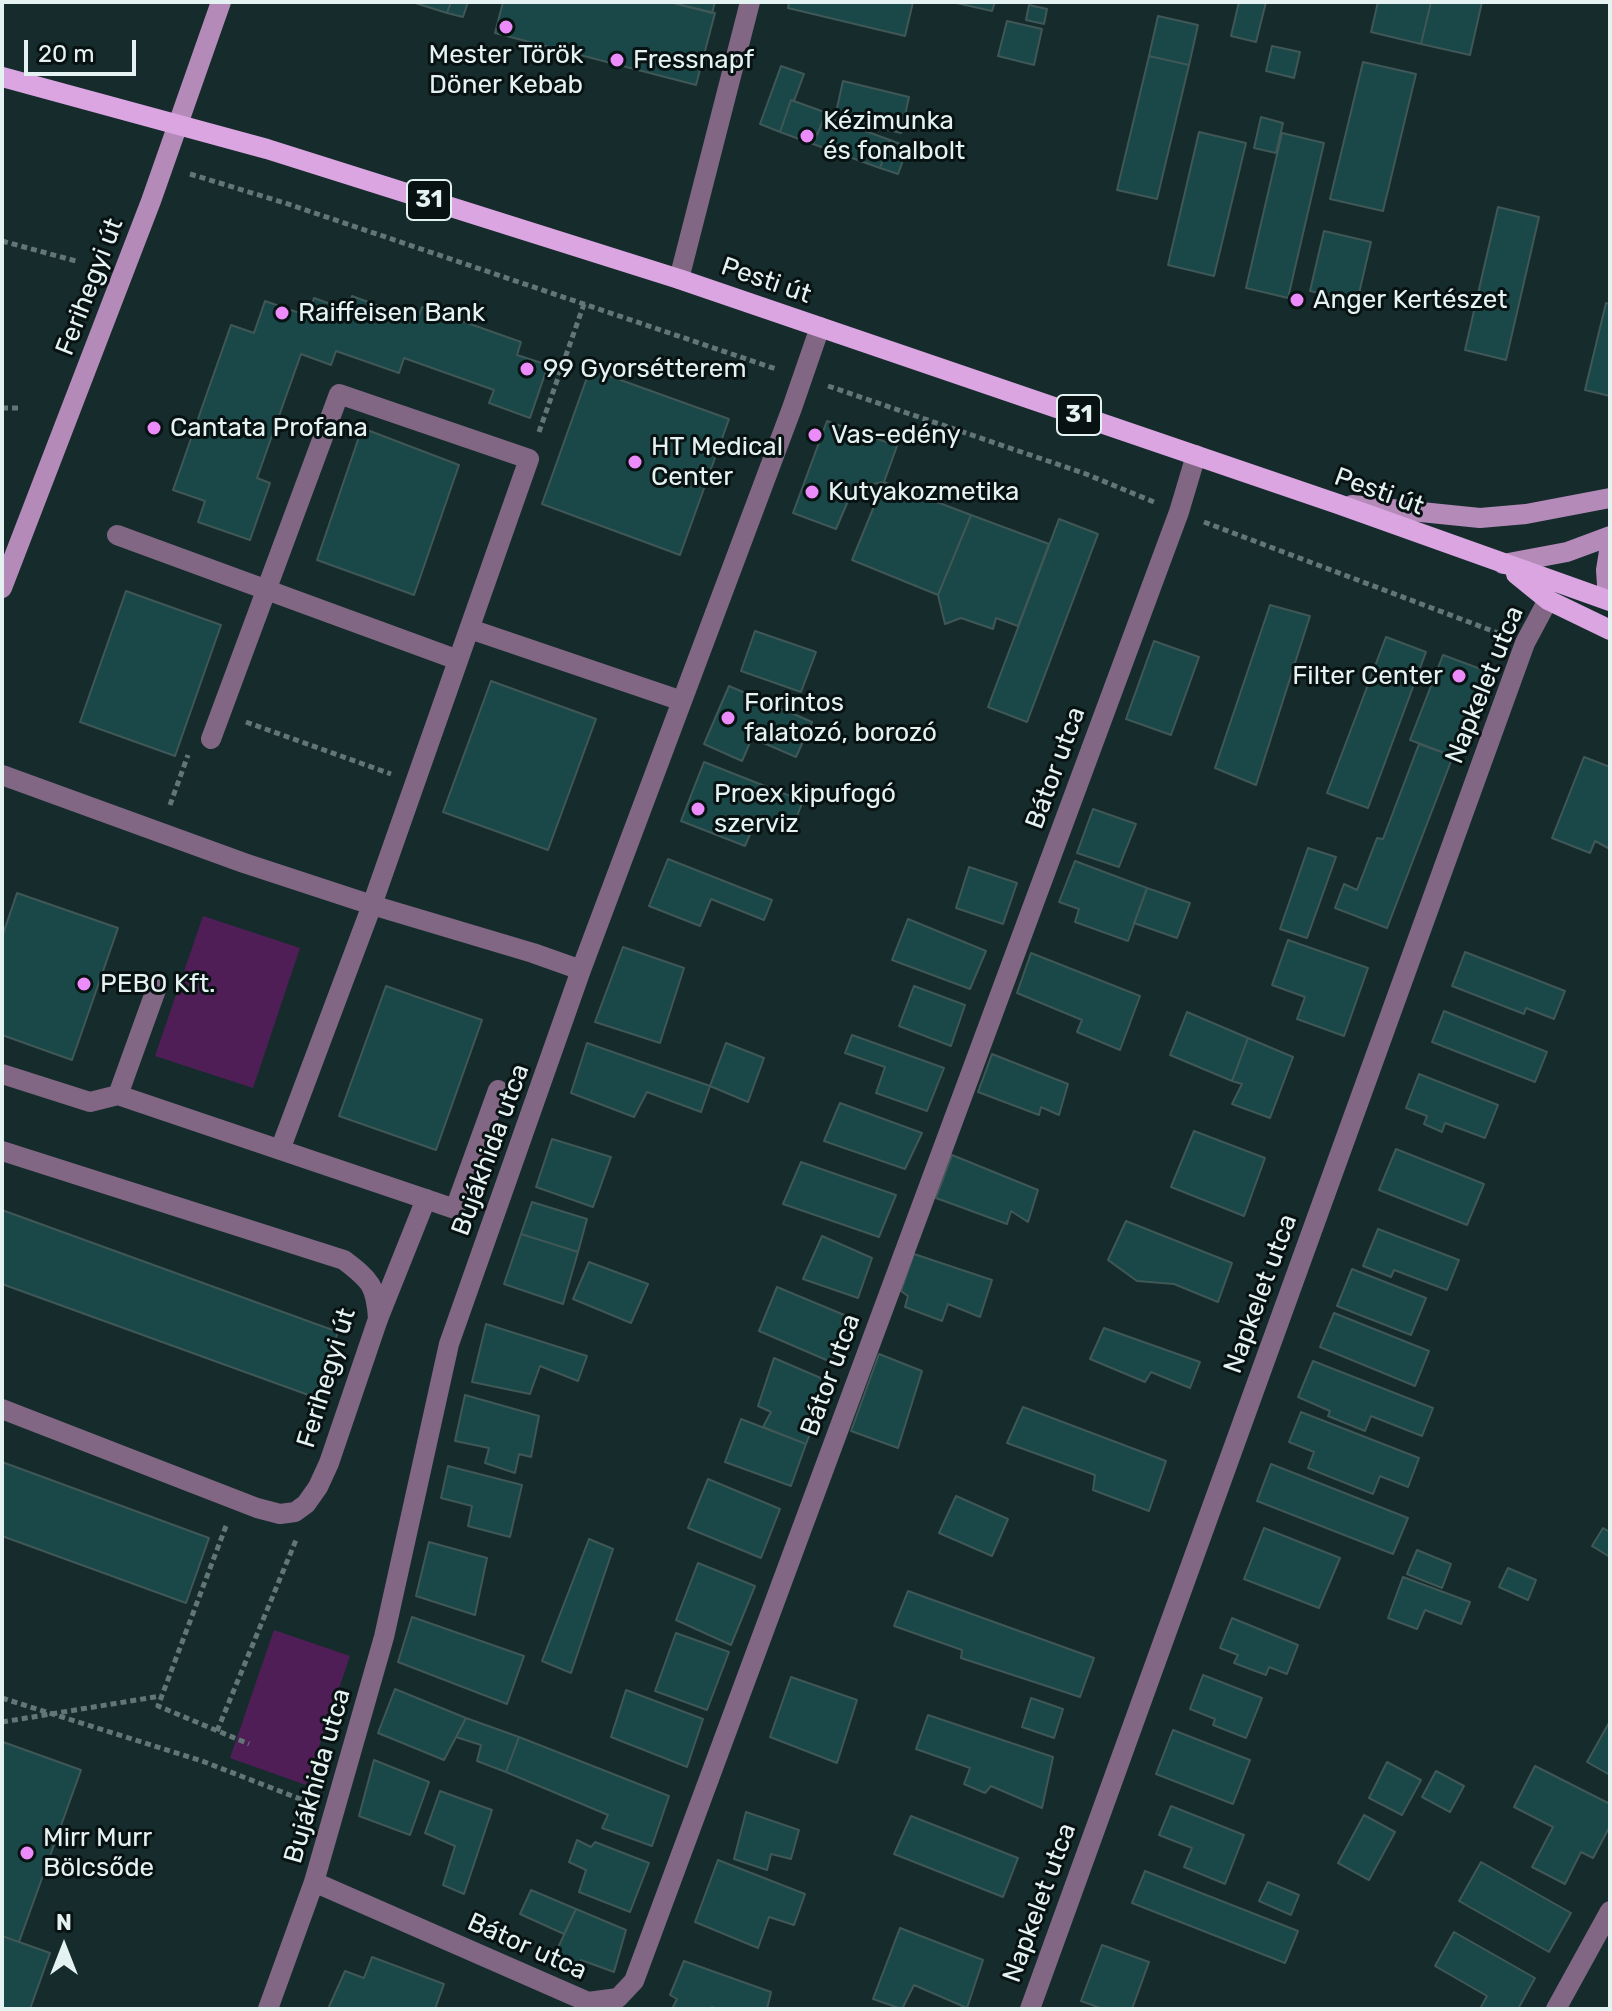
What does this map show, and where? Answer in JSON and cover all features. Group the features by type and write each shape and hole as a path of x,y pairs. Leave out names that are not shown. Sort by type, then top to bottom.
{"main road":[{"name":"Ferihegyi út","path":"2,588 179,125 221,2"},
{"name":"Pesti út","path":"2,77 267,149 679,279 1338,504 1609,601"},
{"path":"1338,504 1480,518 1526,514 1610,498"},
{"path":"1503,564 1567,552 1610,536"},
{"path":"1609,601 1606,570 1610,545"},
{"name":"Pesti út","path":"1503,564 1548,600 1610,630"}],"street":[{"path":"679,279 750,2"},
{"name":"Bujákhida utca","path":"268,2009 314,1882 384,1637 449,1344 581,970 820,327"},
{"path":"211,739 339,394 529,459 372,905 280,1150"},
{"name":"Bátor utca","path":"314,1882 588,2002 618,1998 634,1981 1179,512 1196,455"},
{"path":"117,535 458,660"},
{"name":"Napkelet utca","path":"1030,2009 1525,643 1548,600"},
{"path":"470,629 682,701"},
{"path":"2,775 244,863 581,970"},
{"path":"118,1095 157,987"},
{"path":"2,1074 90,1102 118,1095 455,1209 498,1090"},
{"name":"Ferihegyi út","path":"2,1151 344,1260 366,1277 377,1297 378,1319 329,1463 318,1487 306,1504 295,1512 280,1514 236,1500 2,1409"},
{"path":"378,1319 426,1199"},
{"path":"1556,2009 1610,1911"}],"path":[{"path":"163,166 285,203 1086,474 1525,643"},
{"path":"2,241 76,261"},
{"path":"529,459 584,304"},
{"path":"2,408 22,408"},
{"path":"221,712 415,783"},
{"path":"160,833 190,749"},
{"path":"217,1731 318,1487"},
{"path":"236,1500 158,1706 249,1744"},
{"path":"2,1722 162,1696"},
{"path":"2,1698 202,1761 334,1812"}],"shaded area":[{"path":"203,916 300,948 253,1088 155,1056"},
{"path":"274,1630 350,1656 306,1785 230,1758"}],"building":[{"path":"412,2 451,2 447,13"},
{"path":"451,2 468,2 463,17 447,13"},
{"path":"503,2 669,2 715,13 696,85 495,33"},
{"path":"669,2 715,2 712,13"},
{"path":"789,2 913,2 905,36 788,8"},
{"path":"952,2 995,2 992,11"},
{"path":"1239,2 1266,2 1256,42 1231,36"},
{"path":"1378,2 1431,2 1421,44 1371,32"},
{"path":"1431,2 1482,2 1470,55 1421,44"},
{"path":"1029,5 1047,9 1044,24 1026,20"},
{"path":"1158,16 1198,25 1189,65 1149,56"},
{"path":"1007,21 1042,29 1034,65 998,56"},
{"path":"1272,46 1300,52 1294,78 1266,71"},
{"path":"1149,56 1189,65 1157,199 1117,190"},
{"path":"1363,62 1416,74 1383,211 1330,199"},
{"path":"781,66 804,74 780,132 760,124"},
{"path":"843,81 909,97 901,133 835,117"},
{"path":"791,100 827,113 813,144 780,132"},
{"path":"826,117 890,140 880,168 813,144"},
{"path":"1261,117 1283,123 1276,153 1254,148"},
{"path":"1199,132 1246,143 1214,276 1168,265"},
{"path":"1282,133 1324,143 1288,298 1246,288"},
{"path":"890,140 908,147 898,174 880,168"},
{"path":"1498,207 1539,217 1506,360 1465,350"},
{"path":"1324,231 1371,242 1357,302 1310,291"},
{"path":"352,296 417,320 422,307 521,342 517,355 548,365 530,418 489,403 494,390 404,358 399,373 336,351 331,365 301,354 257,478 270,483 250,540 198,522 205,501 173,490 231,325 254,333 265,301 308,316 314,298 347,310"},
{"path":"1606,303 1610,304 1610,396 1585,390"},
{"name":"HT Medical Center","path":"590,369 729,419 680,555 542,504"},
{"path":"827,421 897,446 884,482 854,487 836,529 793,513"},
{"path":"362,428 459,465 414,595 317,560"},
{"path":"884,482 971,515 938,595 852,560"},
{"path":"971,515 1049,544 1018,626 996,618 993,629 961,618 945,624 938,595"},
{"path":"1059,519 1098,534 1027,722 988,707"},
{"path":"126,591 221,625 175,756 80,722"},
{"path":"1270,605 1310,616 1256,785 1215,768"},
{"path":"755,631 816,652 801,692 741,671"},
{"path":"1386,637 1426,652 1368,808 1327,793"},
{"path":"1154,641 1199,657 1171,735 1126,719"},
{"path":"1443,655 1486,671 1453,756 1410,740"},
{"path":"491,681 596,719 548,850 443,812"},
{"path":"729,686 812,722 796,757 752,738 742,761 704,744"},
{"path":"1419,744 1453,756 1387,928 1335,908 1344,884 1357,890 1377,838 1383,839"},
{"path":"1584,757 1610,767 1610,849 1595,841 1590,853 1552,838"},
{"path":"704,762 803,801 791,831 757,818 745,846 681,821"},
{"path":"1093,809 1136,824 1119,867 1077,853"},
{"path":"1308,848 1336,857 1307,938 1280,929"},
{"path":"668,859 772,900 764,920 711,899 700,926 649,906"},
{"path":"1075,861 1147,888 1128,941 1075,922 1079,909 1059,902"},
{"path":"969,867 1017,883 1003,924 956,908"},
{"path":"1147,888 1190,903 1177,938 1134,923"},
{"path":"17,893 118,928 72,1060 2,1035 2,937"},
{"path":"908,919 986,951 970,989 892,960"},
{"path":"1288,940 1368,968 1344,1036 1297,1019 1305,997 1272,985"},
{"path":"623,947 684,968 660,1043 595,1022"},
{"path":"1465,952 1565,991 1554,1019 1526,1008 1524,1014 1452,986"},
{"path":"1031,953 1140,996 1120,1050 1077,1032 1082,1020 1017,993"},
{"path":"386,986 482,1020 436,1150 339,1116"},
{"path":"914,986 965,1005 951,1046 899,1026"},
{"path":"1444,1011 1547,1052 1535,1082 1432,1042"},
{"path":"1187,1012 1248,1038 1232,1081 1170,1055"},
{"path":"852,1035 944,1068 927,1111 876,1093 885,1067 845,1053"},
{"path":"1248,1038 1293,1057 1270,1118 1232,1104 1242,1084 1232,1081"},
{"path":"587,1043 710,1086 701,1112 647,1092 634,1117 571,1093"},
{"path":"726,1043 764,1058 748,1102 710,1086"},
{"path":"992,1054 1068,1084 1059,1115 1041,1107 1039,1115 978,1092"},
{"path":"1419,1074 1498,1105 1485,1138 1445,1123 1442,1132 1424,1124 1427,1116 1406,1108"},
{"path":"840,1103 922,1133 905,1169 824,1141"},
{"path":"1194,1131 1265,1158 1244,1216 1171,1187"},
{"path":"552,1139 611,1157 593,1207 536,1187"},
{"path":"1396,1149 1484,1184 1467,1225 1379,1190"},
{"path":"952,1155 1038,1190 1028,1222 1011,1211 1007,1224 936,1198"},
{"path":"801,1162 896,1195 879,1237 783,1204"},
{"path":"532,1202 587,1219 578,1252 521,1234"},
{"path":"2,1210 338,1332 314,1397 2,1284"},
{"path":"1126,1221 1232,1263 1218,1302 1174,1284 1137,1281 1108,1260"},
{"path":"1378,1229 1459,1260 1447,1290 1394,1270 1391,1277 1363,1266"},
{"path":"521,1234 578,1252 563,1304 504,1284"},
{"path":"822,1236 872,1258 858,1298 803,1279"},
{"path":"914,1254 992,1280 980,1317 948,1304 942,1321 905,1307 908,1296 901,1291"},
{"path":"589,1262 648,1284 631,1323 573,1299"},
{"path":"1352,1269 1426,1298 1411,1335 1337,1306"},
{"path":"777,1287 849,1317 831,1362 759,1331"},
{"path":"1334,1313 1429,1351 1415,1386 1320,1347"},
{"path":"486,1324 587,1356 578,1381 540,1366 530,1394 472,1382"},
{"path":"1104,1328 1200,1362 1190,1388 1151,1372 1145,1382 1090,1359"},
{"path":"879,1354 922,1371 898,1448 851,1431"},
{"path":"774,1358 830,1382 806,1444 763,1427 771,1412 758,1406"},
{"path":"1313,1361 1433,1408 1422,1436 1371,1416 1365,1431 1328,1416 1330,1411 1298,1397"},
{"path":"465,1395 539,1416 531,1457 519,1454 515,1473 485,1463 489,1448 455,1441"},
{"path":"1023,1407 1166,1461 1149,1511 1093,1490 1095,1475 1007,1443"},
{"path":"1301,1412 1419,1458 1408,1487 1380,1476 1373,1494 1308,1468 1314,1452 1289,1442"},
{"path":"741,1419 806,1444 791,1486 725,1462"},
{"path":"2,1462 209,1538 186,1603 2,1536"},
{"path":"1271,1464 1408,1518 1393,1554 1257,1501"},
{"path":"448,1466 522,1485 510,1537 468,1526 472,1506 441,1498"},
{"path":"708,1479 780,1509 761,1558 688,1528"},
{"path":"956,1496 1008,1519 992,1556 939,1533"},
{"path":"1264,1528 1340,1558 1319,1608 1244,1579"},
{"path":"1603,1528 1610,1532 1610,1557 1592,1546"},
{"path":"589,1539 613,1549 571,1673 542,1661"},
{"path":"429,1542 487,1558 475,1615 416,1596"},
{"path":"1417,1550 1451,1564 1442,1588 1407,1574"},
{"path":"698,1563 755,1586 731,1645 676,1620"},
{"path":"1508,1568 1536,1580 1528,1600 1499,1587"},
{"path":"1403,1577 1470,1602 1461,1624 1425,1610 1417,1629 1388,1618"},
{"path":"908,1591 1094,1658 1080,1697 961,1658 962,1650 894,1626"},
{"path":"412,1617 524,1656 507,1704 398,1662"},
{"path":"1232,1618 1298,1645 1287,1674 1269,1667 1266,1675 1234,1663 1238,1655 1220,1648"},
{"path":"676,1633 729,1652 707,1710 655,1691"},
{"path":"1203,1675 1262,1698 1246,1738 1213,1725 1215,1719 1190,1709"},
{"path":"791,1677 857,1700 837,1763 770,1737"},
{"path":"395,1689 466,1718 444,1760 378,1733"},
{"path":"626,1690 703,1719 687,1767 611,1737"},
{"path":"1031,1698 1063,1709 1054,1738 1022,1727"},
{"path":"928,1715 1053,1757 1042,1808 991,1786 985,1793 964,1784 970,1768 916,1749"},
{"path":"466,1718 519,1737 506,1772 477,1761 481,1745 456,1737"},
{"path":"1610,1721 1610,1775 1587,1762"},
{"path":"1173,1730 1250,1760 1233,1804 1156,1774"},
{"path":"519,1737 669,1796 652,1846 602,1828 608,1815 506,1772"},
{"name":"Mirr Murr Bölcsőde","path":"3,1742 81,1770 19,1942 2,1936"},
{"path":"374,1760 429,1782 410,1835 359,1816"},
{"path":"1387,1762 1421,1780 1402,1815 1369,1798"},
{"path":"1535,1766 1610,1804 1610,1826 1593,1858 1581,1852 1565,1884 1532,1867 1553,1827 1514,1807"},
{"path":"1436,1771 1464,1786 1450,1812 1422,1797"},
{"path":"440,1791 492,1810 464,1894 443,1885 455,1846 425,1833"},
{"path":"1171,1806 1244,1835 1225,1884 1184,1867 1192,1848 1159,1835"},
{"path":"746,1812 799,1830 791,1859 771,1854 767,1870 734,1859"},
{"path":"1364,1815 1395,1832 1369,1880 1338,1863"},
{"path":"911,1816 1018,1858 1003,1897 894,1854"},
{"path":"577,1840 591,1847 595,1842 649,1863 630,1912 579,1892 586,1870 569,1862"},
{"path":"718,1860 805,1894 794,1925 769,1917 758,1948 695,1922"},
{"path":"1481,1862 1571,1913 1549,1952 1459,1901"},
{"path":"1145,1871 1298,1931 1285,1963 1132,1903"},
{"path":"1268,1882 1299,1895 1291,1915 1259,1901"},
{"path":"531,1890 576,1909 564,1934 520,1914"},
{"path":"576,1909 626,1930 614,1972 581,1960 574,1976 550,1965"},
{"path":"900,1928 983,1960 967,2008 914,1985 902,2009 873,1999"},
{"path":"1454,1932 1535,1978 1518,2009 1480,2009 1487,1996 1435,1966"},
{"path":"2,1936 50,1953 30,2009 2,2009"},
{"path":"1102,1945 1149,1962 1132,2009 1103,2009 1081,2001"},
{"path":"372,1957 444,1984 435,2009 328,2009 345,1971 364,1978"},
{"path":"684,1961 771,1992 767,2009 672,2009 677,1999 670,1995"}],"place":[{"name":"Mester Török Döner Kebab","path":"506,27"},
{"name":"Fressnapf","path":"617,60"},
{"name":"Kézimunka és fonalbolt","path":"807,136"},
{"name":"Anger Kertészet","path":"1297,300"},
{"name":"Raiffeisen Bank","path":"282,313"},
{"name":"99 Gyorsétterem","path":"527,369"},
{"name":"Cantata Profana","path":"154,428"},
{"name":"Vas-edény","path":"815,435"},
{"name":"HT Medical Center","path":"635,462"},
{"name":"Kutyakozmetika","path":"812,492"},
{"name":"Filter Center","path":"1459,676"},
{"name":"Forintos falatozó, borozó","path":"728,718"},
{"name":"Proex kipufogó szerviz","path":"698,809"},
{"name":"PEBO Kft.","path":"84,984"},
{"name":"Mirr Murr Bölcsőde","path":"27,1853"}]}
